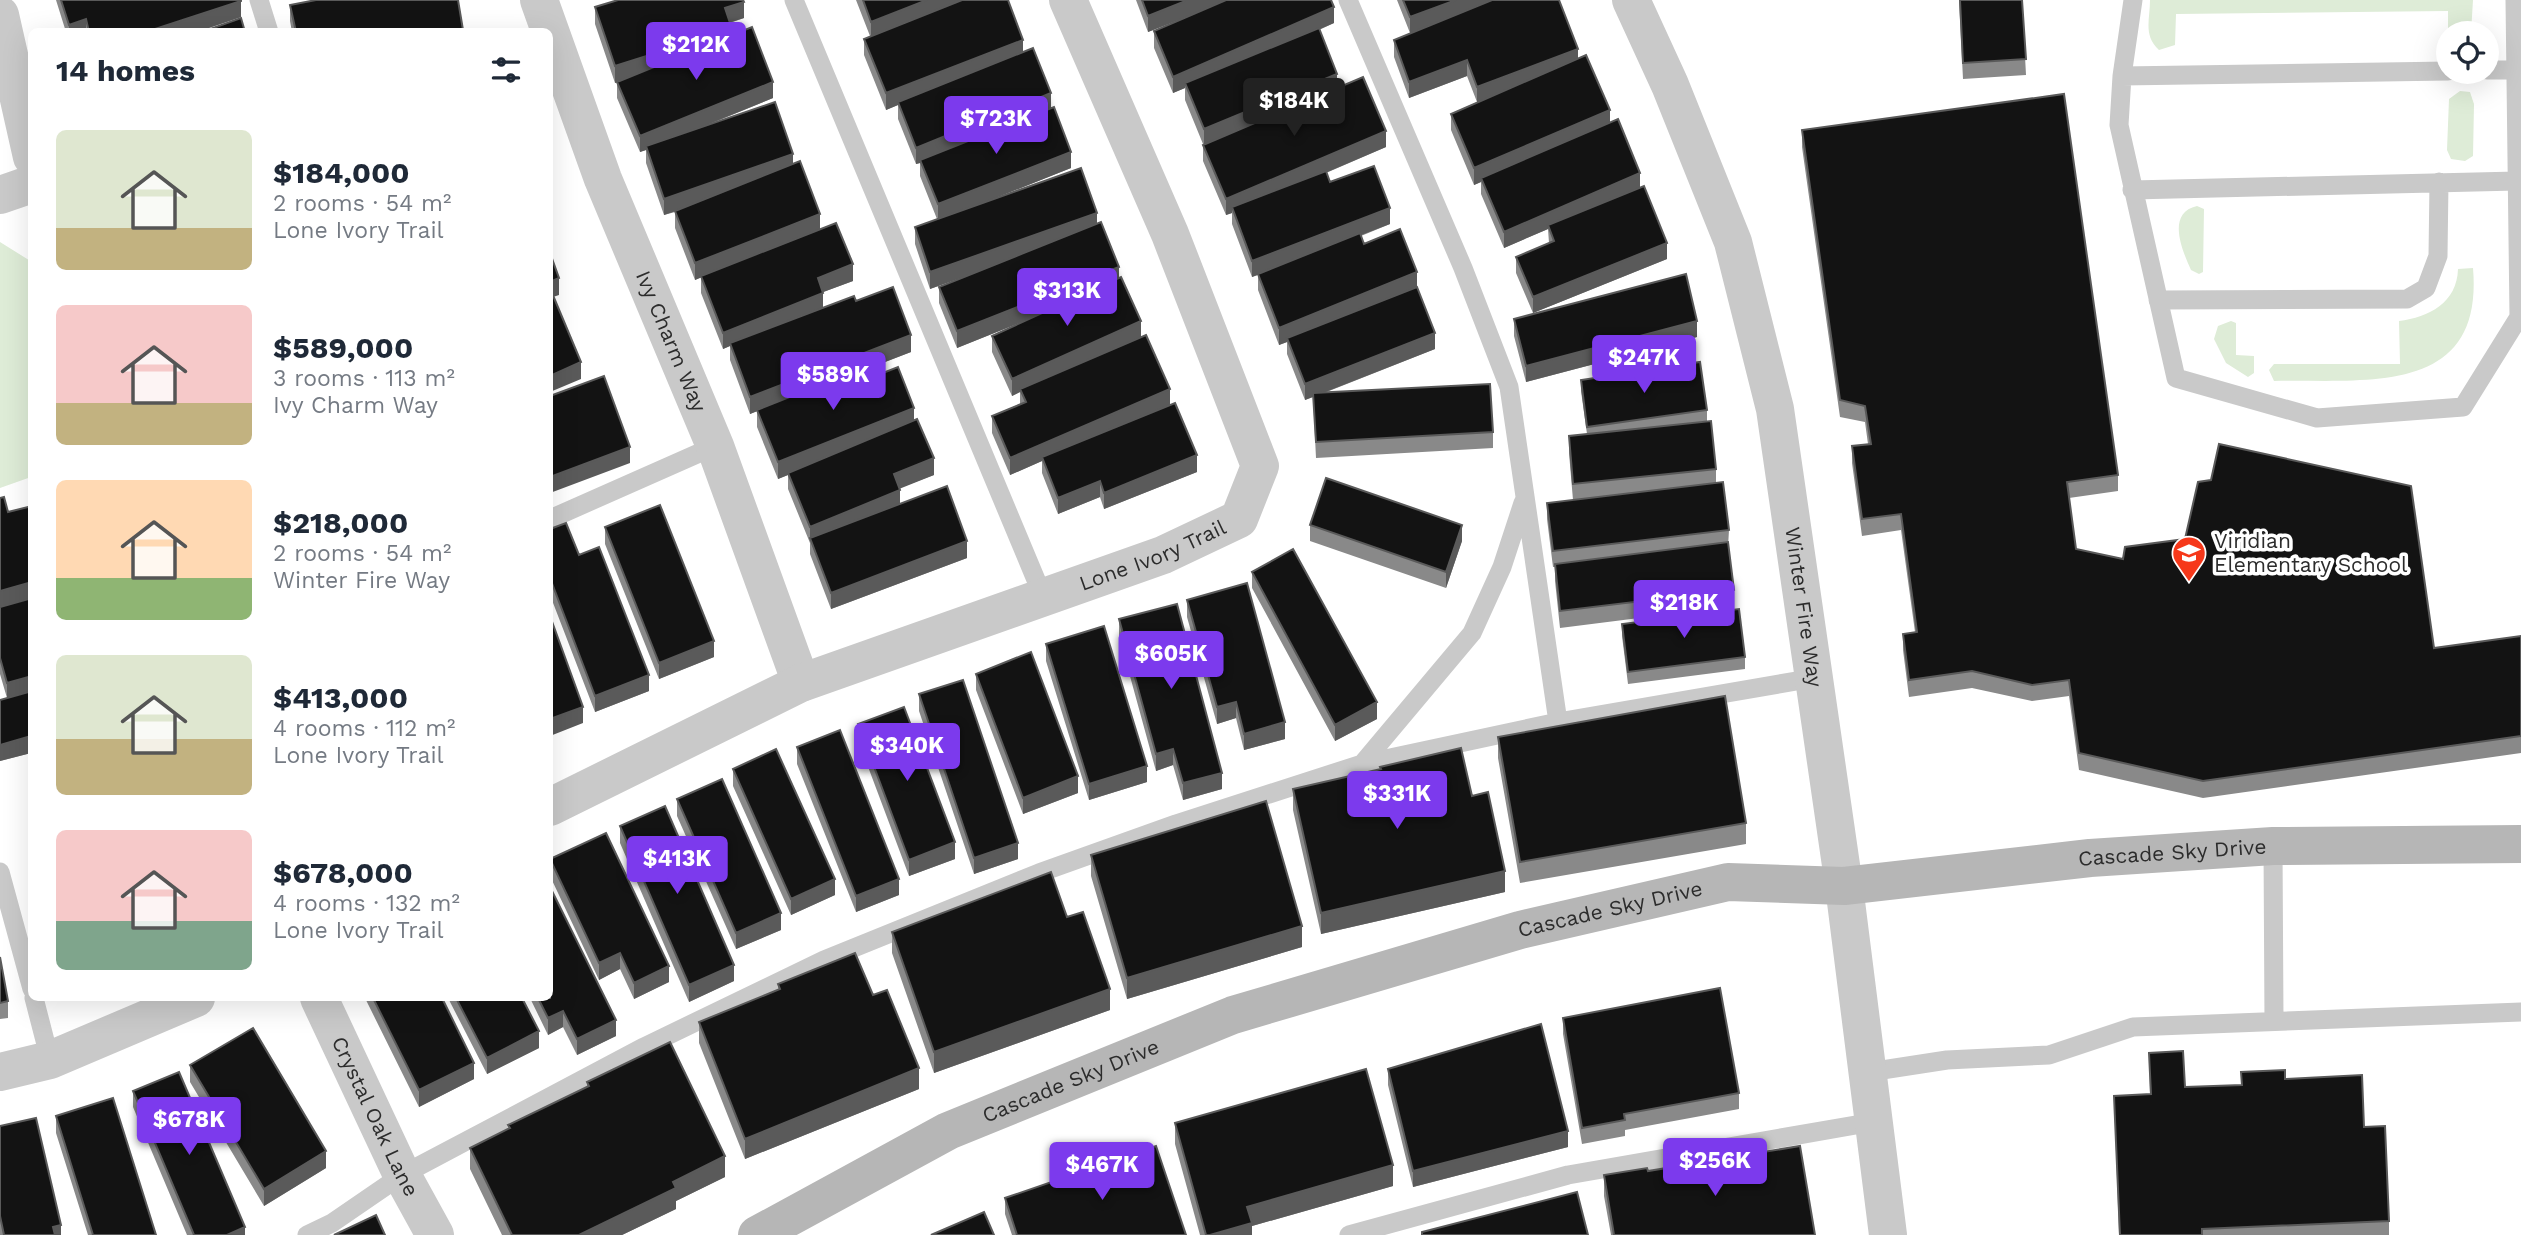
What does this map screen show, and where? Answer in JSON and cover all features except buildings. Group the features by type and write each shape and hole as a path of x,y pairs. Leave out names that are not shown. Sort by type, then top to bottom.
{"street":[{"name":"Ivy Charm Way","path":"539,0 549,28"},
{"name":"Lone Ivory Trail","path":"553,806 801,683 1163,555 1239,519 1260,470 1170,234 1068,0"},
{"name":"Winter Fire Way","path":"1631,0 1670,85 1733,242 1775,409 1844,886 1888,1235"},
{"path":"0,15 28,139"},
{"name":"Ivy Charm Way","path":"553,39 603,178 715,446 801,683"},
{"path":"0,195 28,185"},
{"name":"Cascade Sky Drive","path":"757,1235 948,1131 1233,1015 1520,930 1728,882 1844,886 2090,858 2273,846 2521,844"},
{"path":"0,1072 50,1060 189,1001"},
{"name":"Crystal Oak Lane","path":"320,1001 401,1175 435,1235"}],"lane":[{"path":"259,0 268,28"},
{"path":"794,0 1044,599"},
{"path":"1348,0 1463,268 1509,387 1558,722"},
{"path":"2133,0 2122,76 2119,125 2176,378 2317,418 2463,407 2519,317 2515,0"},
{"path":"2499,70 2516,70"},
{"path":"2122,76 2436,71"},
{"path":"2132,190 2517,181"},
{"path":"2158,300 2407,299 2426,288 2438,256 2439,182"},
{"path":"553,518 715,446"},
{"path":"1362,764 1472,633 1502,567 1524,499"},
{"path":"306,1235 332,1223 401,1175 644,1046 824,960 1040,873 1176,824 1362,764 1558,722 1814,678"},
{"path":"2273,846 2274,1021"},
{"path":"0,872 28,974"},
{"path":"35,1001 50,1060"},
{"path":"1868,1072 1947,1060 2049,1055 2133,1027 2521,1012"},
{"path":"1349,1235 1568,1175 1873,1122"}],"green space":[{"path":"2150,0 2473,0 2472,21 2448,21 2448,11 2176,14 2175,45 2159,50 2151,39"},
{"path":"2460,91 2470,92 2474,104 2473,156 2465,161 2451,159 2447,150 2449,99"},
{"path":"2197,206 2204,209 2203,272 2199,274 2191,270 2179,233 2182,216 2187,210"},
{"path":"0,242 28,260 28,478 0,488"},
{"path":"2473,268 2471,310 2459,340 2439,360 2412,372 2380,379 2274,381 2269,370 2274,364 2400,364 2399,321 2431,312 2453,291 2458,269"},
{"path":"2231,321 2236,323 2236,355 2254,356 2254,373 2248,377 2226,363 2214,339 2218,326"}],"place":[{"name":"Viridian Elementary School","path":"2189,583"}]}
